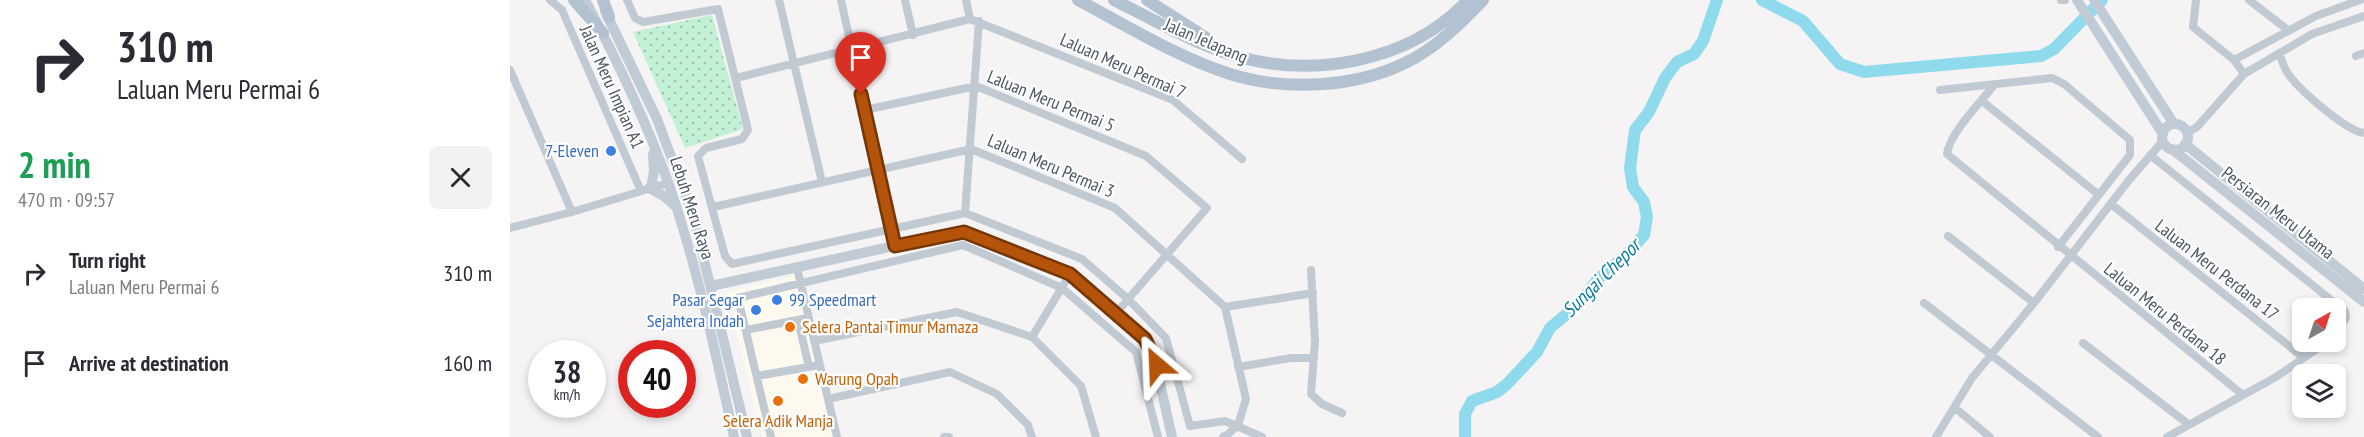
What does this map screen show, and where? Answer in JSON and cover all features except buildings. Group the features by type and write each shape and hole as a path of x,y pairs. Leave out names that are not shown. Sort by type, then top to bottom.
{"main road":[{"path":"574,0 603,33"},
{"path":"601,0 609,17"},
{"name":"Jalan Jelapang","path":"1078,0 1217,69 1245,78 1284,84 1356,78 1405,63 1453,30 1483,0"},
{"name":"Jalan Jelapang","path":"1114,0 1194,40 1247,59 1284,66 1304,66 1367,58 1425,36 1445,23 1468,0"},
{"path":"1147,0 1200,34 1247,59"}],"street":[{"name":"Jalan Meru Impian A1","path":"550,0 562,10 647,189"},
{"name":"Lebuh Meru Raya","path":"585,0 603,33 651,139 668,183 714,347 734,437"},
{"path":"627,0 635,18 643,22 718,9 736,78 747,133 740,139 705,148 698,156 725,256 729,262 735,265 965,213 1082,259 1128,299 1166,338 1190,426 1219,422 1239,425 1262,437"},
{"path":"779,0 822,182"},
{"path":"841,0 895,246"},
{"path":"904,0 913,35"},
{"path":"965,213 976,86 975,20 966,0"},
{"path":"2094,0 2174,124 2166,127 2166,141"},
{"path":"2196,0 2193,27 2234,60 2244,74"},
{"path":"2249,0 2288,30"},
{"path":"2234,60 2343,2 2360,0"},
{"name":"Persiaran Meru Utama","path":"2077,1 2166,141 2364,302"},
{"path":"1936,437 1972,378 2150,155 2166,141 2186,139 2244,74 2312,34 2364,16"},
{"name":"Lebuh Meru Raya","path":"609,17 657,119 685,191 711,286 747,437"},
{"path":"736,78 975,20"},
{"name":"Laluan Meru Permai 7","path":"975,20 1173,100 1242,159"},
{"path":"2279,53 2288,74 2305,92 2346,125 2364,133"},
{"path":"510,70 572,212"},
{"path":"1940,90 2052,78 2064,84 2130,140 2130,155 2058,247"},
{"path":"1994,85 1982,101 2099,195"},
{"name":"Laluan Meru Permai 5","path":"865,110 976,86 1146,156 1207,208 1167,254"},
{"name":"Laluan Meru Perdana 18","path":"1982,101 1948,147 1947,154 1952,160 2243,395"},
{"name":"Persiaran Meru Utama","path":"2174,124 2182,126 2186,139 2364,289"},
{"path":"647,189 654,171 651,139"},
{"name":"Laluan Meru Permai 3","path":"713,207 878,168 971,149 1115,208 1225,307"},
{"path":"2150,155 2329,298"},
{"path":"510,228 668,183"},
{"path":"647,189 664,196 676,208"},
{"name":"Laluan Meru Perdana 17","path":"2111,204 2304,358"},
{"path":"711,286 964,232 1070,274 1117,312 1145,339 1153,352 1172,437"},
{"path":"1948,236 2034,303"},
{"path":"771,437 738,298 963,245 1062,288 1136,352 1158,437"},
{"path":"1117,312 1167,254"},
{"path":"797,268 837,437"},
{"path":"1311,270 1314,358 1311,394 1322,404 1342,413"},
{"path":"1032,337 1070,274"},
{"path":"1225,437 1239,425 1246,399 1225,307 1313,293"},
{"path":"1924,303 2098,437"},
{"path":"814,341 957,312 1032,337 1081,386 1096,437"},
{"path":"746,330 808,318"},
{"path":"798,320 809,367"},
{"path":"2083,343 2188,424"},
{"path":"2167,437 2243,395 2313,352"},
{"path":"1238,367 1291,358 1314,358"},
{"path":"757,376 820,365"},
{"path":"828,399 950,372 997,394 1028,425 1032,437"},
{"path":"1955,408 1990,437"},
{"path":"944,437 949,437"}],"shaded area":[{"path":"797,275 838,437 762,437 726,292"}],"green space":[{"path":"712,15 743,129 685,148 633,32"}],"waterway":[{"name":"Sungai Chepor","path":"1465,437 1465,414 1472,401 1497,392 1507,384 1537,352 1550,328 1581,302 1598,279 1628,253 1644,235 1647,217 1644,202 1633,187 1630,168 1635,130 1649,112 1665,78 1677,62 1694,54 1703,41 1717,0"},
{"name":"Sungai Chepor","path":"1762,0 1803,21 1840,64 1864,72 2041,56 2054,49 2102,0"}],"place":[{"name":"7-Eleven","path":"611,151"},
{"name":"99 Speedmart","path":"777,300"},
{"name":"Pasar Segar Sejahtera Indah","path":"756,310"},
{"name":"Selera Pantai Timur Mamaza","path":"790,327"},
{"name":"Warung Opah","path":"803,379"},
{"name":"Selera Adik Manja","path":"778,401"}],"route":[{"path":"861,94 895,246 964,232 1070,274 1117,312 1145,339 1153,352 1157,365"}]}
